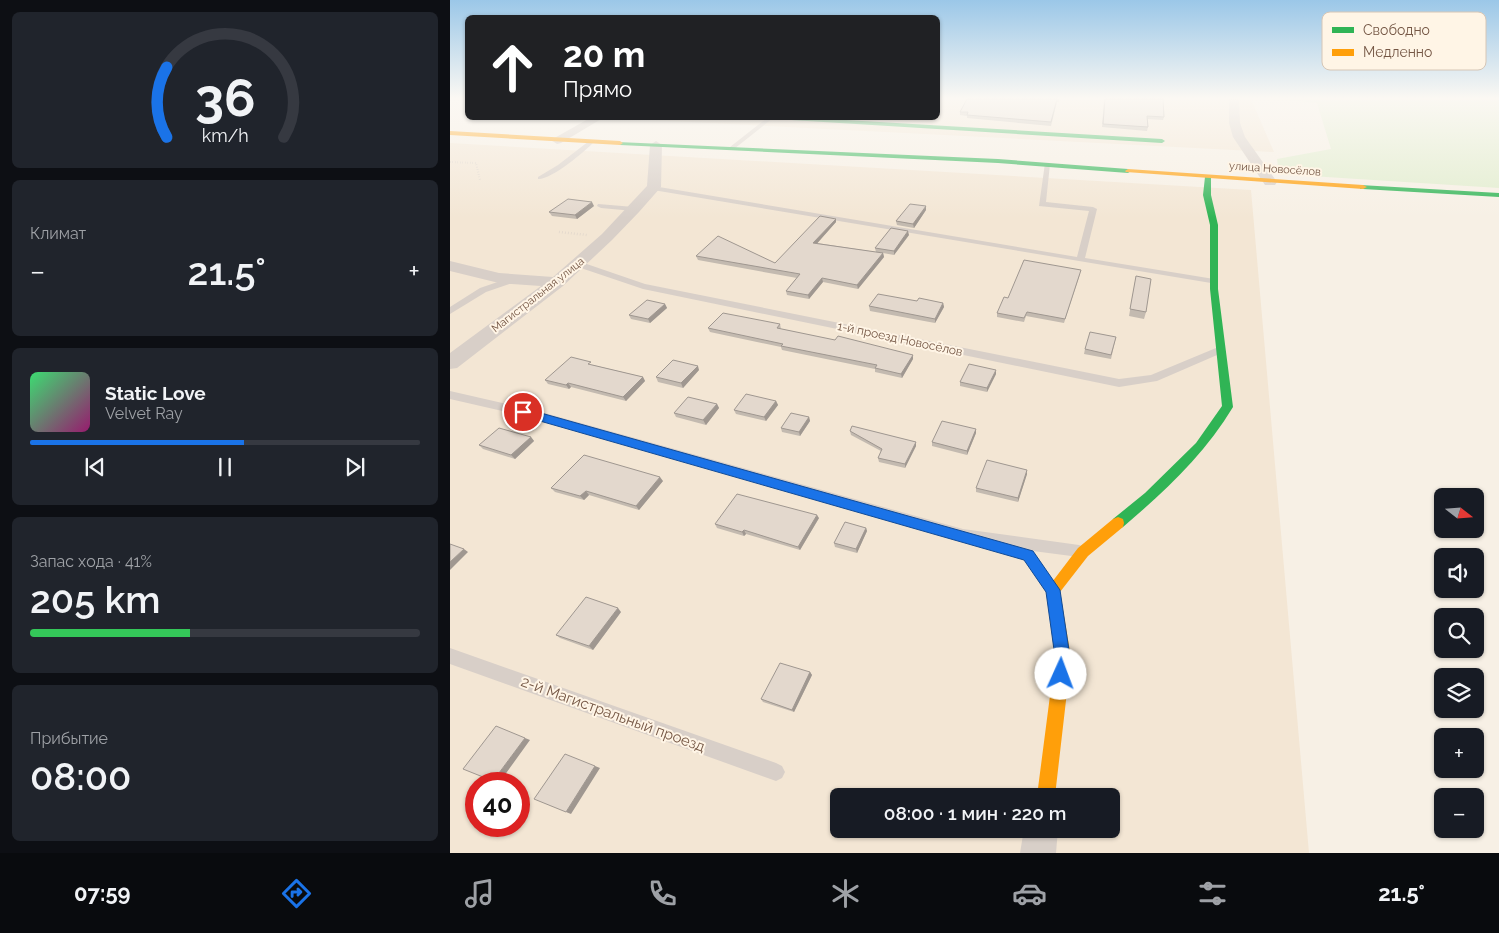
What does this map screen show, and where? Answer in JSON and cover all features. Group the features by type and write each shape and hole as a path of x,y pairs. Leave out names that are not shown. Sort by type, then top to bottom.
{"street":[{"name":"улица Новосёлов","path":"539,139 1047,164 1270,182 1499,195"},
{"path":"1127,139 1162,141"},
{"path":"1239,139 1242,146 1262,166 1270,182"},
{"path":"653,188 656,145"},
{"path":"1047,788 1063,657 1053,590 1083,552 1149,497 1200,446 1228,407 1220,350 1214,282 1214,225 1207,195 1208,177"},
{"name":"Магистральная улица","path":"450,363 578,264 607,237 653,188"},
{"path":"450,266 499,278 557,282"},
{"path":"1038,853 1040,838"}],"lane":[{"path":"732,148 744,139"},
{"path":"540,178 560,166 591,142"},
{"path":"1047,164 1042,204 1093,209 1081,259"},
{"path":"653,188 1214,282"},
{"path":"601,206 634,209"},
{"name":"1-й проезд Новосёлов","path":"578,264 643,286 1119,383 1152,378 1220,350"},
{"path":"450,312 484,290 515,279"},
{"path":"450,395 541,416 1029,555 1053,590"},
{"path":"963,535 1083,552"},
{"name":"2-й Магистральный проезд","path":"450,656 776,772"}],"path":[{"path":"450,162 476,163 480,180"},
{"path":"560,232 607,237"}],"shaded area":[{"path":"1017,139 1268,139 1274,152"},
{"path":"450,143 1251,190 1309,853 450,853"}],"green space":[{"path":"1328,139 1499,139 1499,188 1279,174 1277,159 1331,149"}],"building":[{"path":"568,199 592,202 575,215 549,212"},
{"path":"910,204 926,206 913,224 896,221"},
{"path":"820,216 836,219 813,243 883,253 857,285 822,278 808,295 786,291 800,274 696,256 718,236 775,263"},
{"path":"891,228 908,231 894,251 875,248"},
{"path":"1024,260 1081,270 1065,319 1027,312 1024,318 997,313 1004,297 1008,298"},
{"path":"1136,276 1151,279 1146,312 1130,309"},
{"path":"878,294 917,301 919,298 943,303 935,319 869,306"},
{"path":"647,300 665,304 648,319 629,315"},
{"path":"723,313 780,324 777,328 835,340 838,336 913,355 901,374 875,368 877,365 781,346 783,344 708,328"},
{"path":"1090,332 1116,337 1111,355 1085,349"},
{"path":"571,357 591,362 588,364 643,377 623,397 568,383 566,385 545,380"},
{"path":"673,360 698,366 681,383 656,377"},
{"path":"969,364 996,370 987,388 960,382"},
{"path":"746,394 776,401 764,417 734,410"},
{"path":"688,397 717,404 703,420 674,413"},
{"path":"791,413 809,417 799,432 781,428"},
{"path":"942,421 976,429 967,451 932,442"},
{"path":"852,426 916,442 905,464 878,458 882,449 850,431"},
{"path":"499,428 531,437 511,455 479,445"},
{"path":"584,455 660,477 636,506 586,491 580,496 551,488"},
{"path":"987,460 1027,470 1018,498 976,488"},
{"path":"737,494 817,515 798,547 744,530 742,532 715,524"},
{"path":"845,522 866,528 856,549 834,543"},
{"path":"450,544 464,549 450,562"},
{"path":"586,597 618,608 589,646 556,635"},
{"path":"780,663 810,672 792,710 761,699"},
{"path":"496,726 525,738 500,772 470,772 463,769"},
{"path":"565,754 595,766 566,812 534,799"}],"traffic: fast":[{"path":"1127,139 1162,141"},
{"path":"620,143 998,161 1128,171"},
{"path":"1118,523 1149,497 1200,446 1228,407 1214,289 1214,225 1207,195 1208,177"},
{"path":"1363,187 1499,195"}],"traffic: slow":[{"path":"549,139 620,143"},
{"path":"1128,171 1363,187"},
{"path":"1047,788 1063,657 1053,590 1083,552 1118,523"}],"route":[{"path":"523,412 1029,555 1053,590 1063,657 1061,674"}]}
